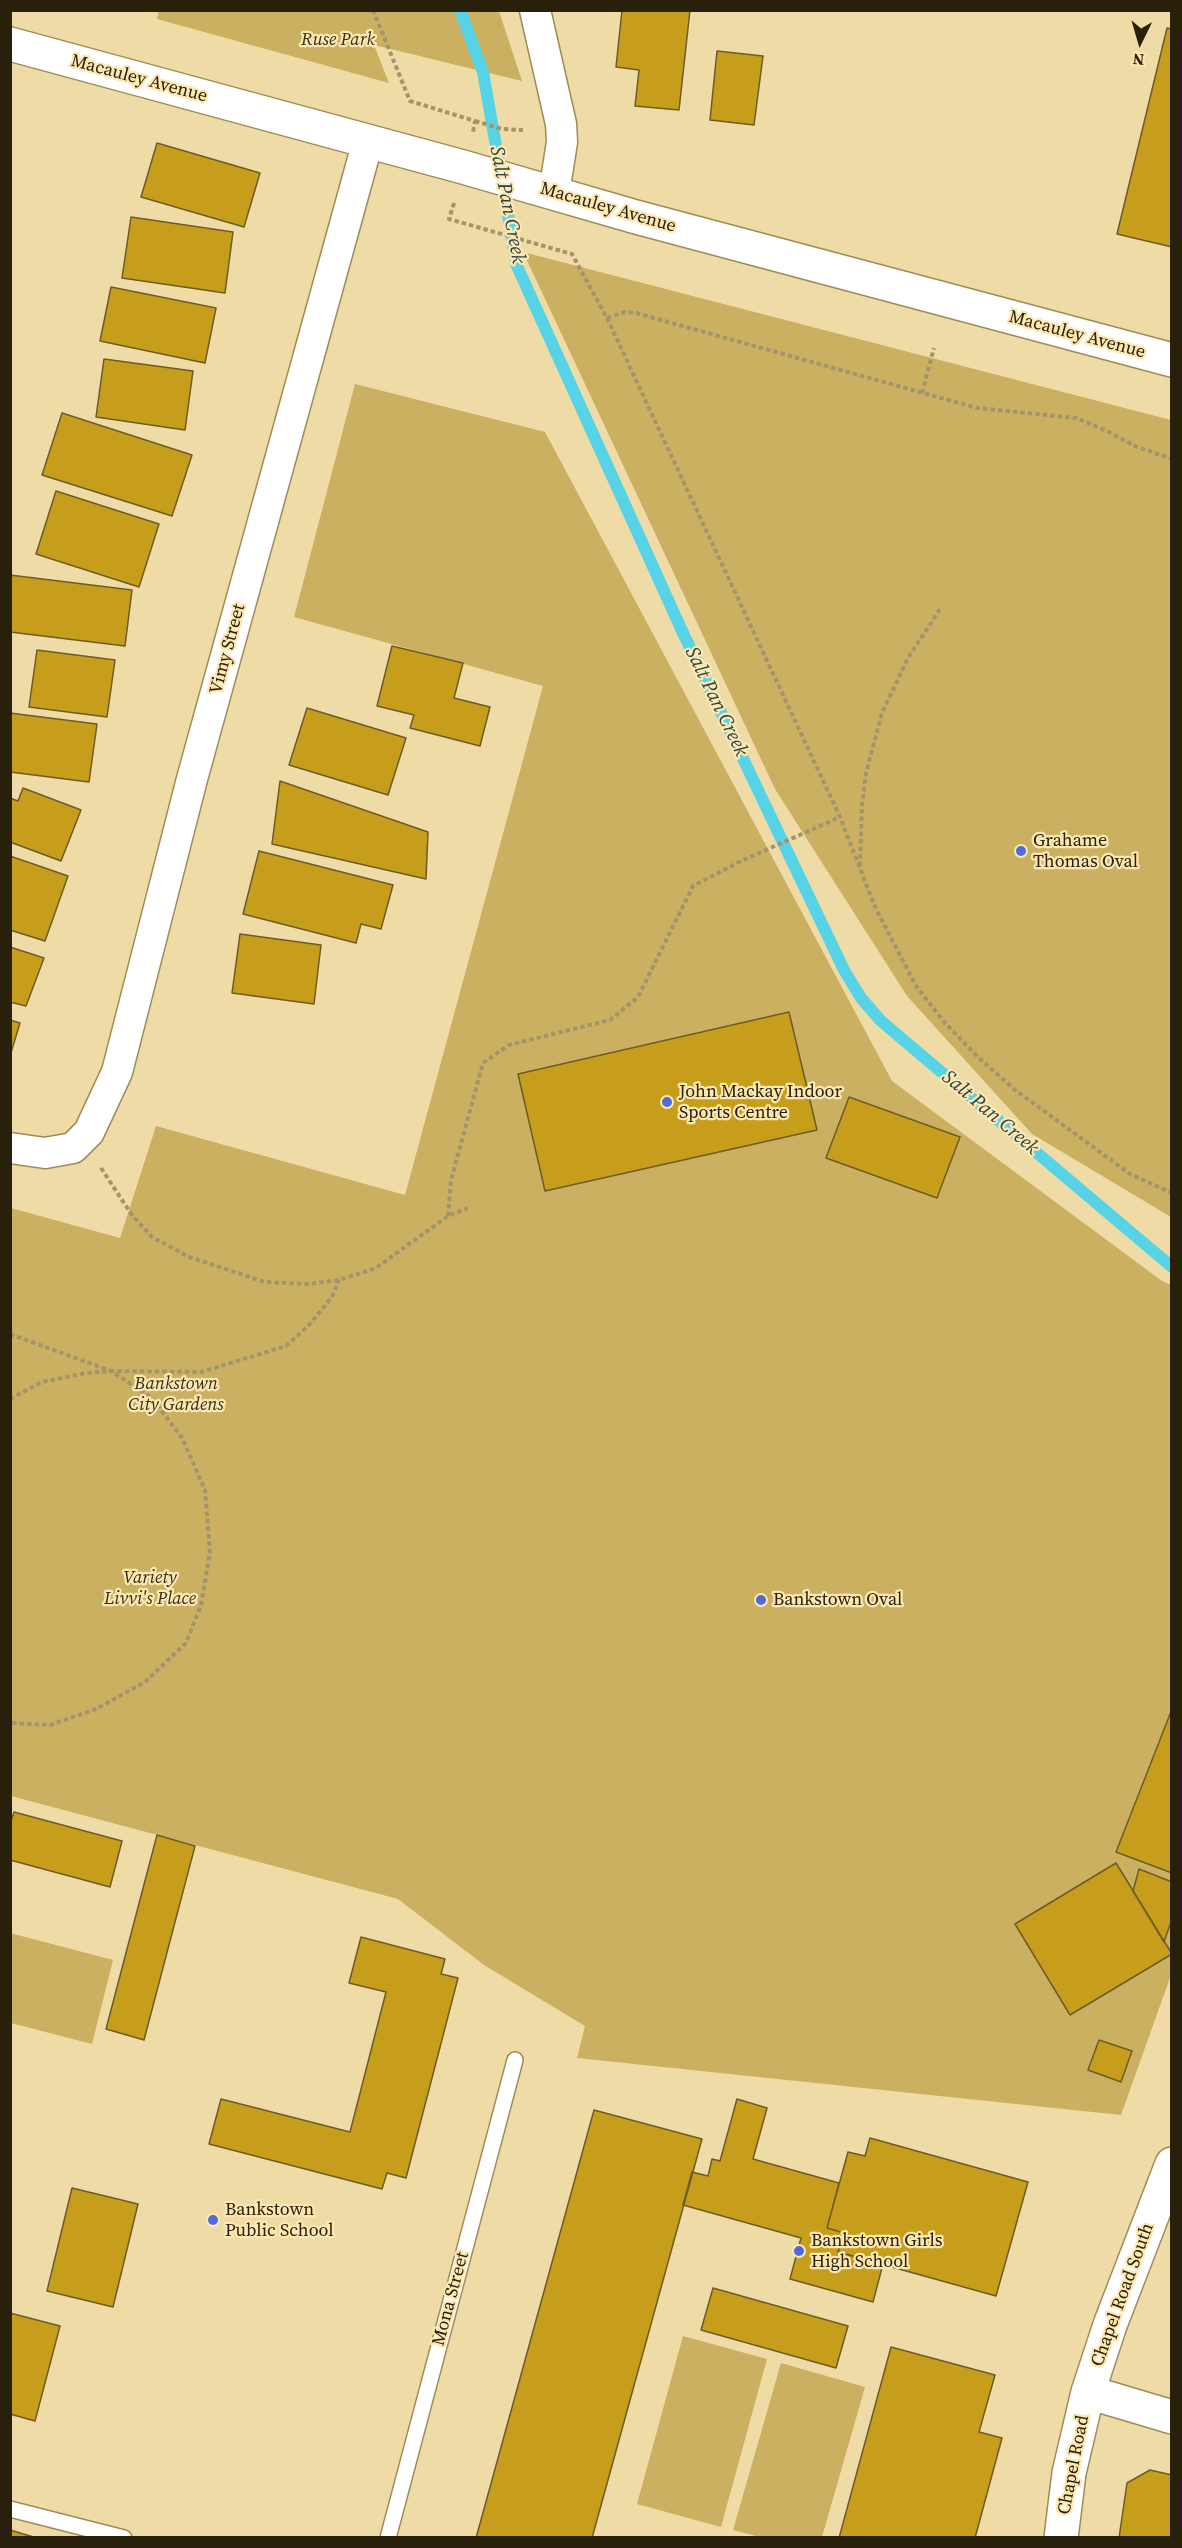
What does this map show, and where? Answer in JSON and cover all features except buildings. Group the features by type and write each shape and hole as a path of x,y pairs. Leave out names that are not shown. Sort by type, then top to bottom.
{"main road":[{"name":"Macauley Avenue","path":"10,44 1172,360"},
{"name":"Chapel Road South","path":"1088,2392 1110,2325 1172,2164"},
{"path":"1088,2392 1172,2417"},
{"name":"Chapel Road","path":"1061,2538 1069,2474 1088,2392"}],"street":[{"path":"535,10 561,124 562,142 554,193"},
{"name":"Vimy Street","path":"73,1148 89,1132 117,1072 192,779 368,141"},
{"path":"10,1148 45,1153 73,1148"}],"lane":[{"name":"Mona Street","path":"388,2538 515,2060"},
{"path":"10,2509 124,2538"}],"path":[{"path":"373,10 410,102"},
{"path":"477,121 502,129 523,130"},
{"path":"479,228 572,254 607,318 840,817 893,945 916,986 945,1023 1014,1089 1130,1174 1172,1192"},
{"path":"607,318 625,312 636,313 977,408 1076,418 1135,446 1172,459"},
{"path":"922,393 934,348"},
{"path":"860,868 862,806 879,723 908,658 940,609"},
{"path":"448,1216 452,1180 483,1063 509,1045 610,1020 638,997 693,886 739,862 840,817"},
{"path":"73,1148 99,1166 117,1189 132,1215 152,1237 189,1257 265,1282 308,1284 339,1280 376,1268 448,1216 468,1208"},
{"path":"10,1399 42,1382 86,1373 201,1372 286,1346 310,1324 332,1297 339,1280"},
{"path":"10,1334 111,1371 152,1398 182,1438 205,1490 210,1552 201,1605 186,1643 145,1682 96,1708 50,1725 10,1723"}],"green space":[{"name":"Ruse Park","path":"159,10 499,11 522,81 374,45 389,83 157,19"},
{"path":"523,252 1171,420 1171,1217 1032,1134 907,996 775,789"},
{"path":"355,384 545,432 892,1081 1162,1281 1171,1285 1171,1975 1121,2115 577,2058 585,2026 484,1965 398,1899 11,1796 11,1208 120,1238 156,1126 405,1195 543,686 294,617"},
{"path":"10,1933 113,1960 92,2044 11,2023"},
{"path":"683,2336 767,2359 721,2527 637,2504"},
{"path":"781,2363 865,2387 822,2537 760,2537 733,2530"}],"waterway":[{"name":"Salt Pan Creek","path":"460,10 483,72 517,266 683,633 844,970 861,998 881,1021 1172,1267"}],"place":[{"name":"Grahame Thomas Oval","path":"1021,851"},
{"name":"John Mackay Indoor Sports Centre","path":"667,1102"},
{"name":"Bankstown Oval","path":"761,1600"},
{"name":"Bankstown Public School","path":"213,2220"},
{"name":"Bankstown Girls High School","path":"799,2251"}],"park label":[{"name":"Bankstown City Gardens","path":"176,1394"},
{"name":"Variety Livvi's Place","path":"150,1588"}]}
